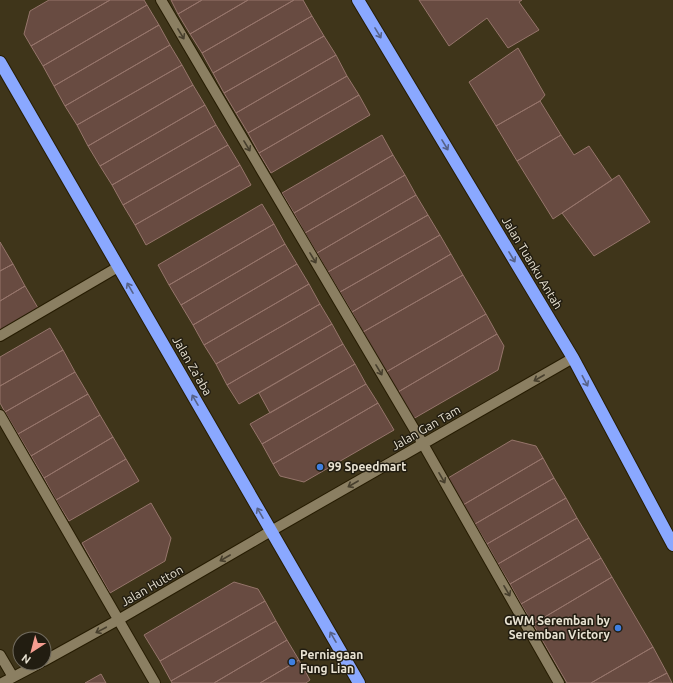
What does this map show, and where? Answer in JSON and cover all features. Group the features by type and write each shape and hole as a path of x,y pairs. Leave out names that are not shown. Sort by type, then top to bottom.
{"highway":[{"name":"Jalan Tuanku Antah","path":"358,0 573,358 673,545"},
{"name":"Jalan Za'aba","path":"0,62 359,683"}],"street":[{"path":"161,0 423,444 559,683"},
{"path":"0,336 118,267"},
{"name":"Jalan Gan Tam","path":"271,531 573,358"},
{"path":"0,415 155,683"},
{"name":"Jalan Hutton","path":"52,657 271,531"},
{"path":"0,654 13,678"},
{"path":"2,683 26,671"}],"building":[{"path":"49,0 110,0 31,46 24,34 30,11"},
{"path":"110,0 144,0 147,5 43,66 31,46"},
{"path":"171,0 202,0 178,14"},
{"path":"202,0 248,0 190,34 178,14"},
{"path":"248,0 294,0 202,53 190,34"},
{"path":"294,0 303,0 312,16 213,73 202,53"},
{"path":"419,0 522,0 519,2 539,30 508,48 487,18 449,46"},
{"path":"147,5 159,25 54,86 43,66"},
{"path":"312,16 324,36 224,93 213,73"},
{"path":"159,25 170,45 65,106 54,86"},
{"path":"324,36 336,55 236,113 224,93"},
{"path":"170,45 182,65 77,125 65,106"},
{"path":"518,48 545,95 540,101 496,126 469,82"},
{"path":"336,55 347,76 248,133 236,113"},
{"path":"182,65 193,85 88,146 77,125"},
{"path":"347,76 359,95 259,153 248,133"},
{"path":"193,85 205,105 100,166 88,146"},
{"path":"359,95 370,115 271,173 259,153"},
{"path":"540,101 561,135 517,161 496,126"},
{"path":"205,105 216,125 112,185 100,166"},
{"path":"216,125 228,145 123,205 112,185"},
{"path":"382,135 393,155 294,213 282,193"},
{"path":"561,135 574,155 589,146 612,180 553,219 517,161"},
{"path":"228,145 240,165 135,225 123,205"},
{"path":"393,155 405,175 305,233 294,213"},
{"path":"240,165 251,185 146,245 135,225"},
{"path":"405,175 416,195 317,253 305,233"},
{"path":"619,175 650,222 594,256 562,213"},
{"path":"416,195 428,215 328,272 317,253"},
{"path":"262,204 274,224 169,285 158,265"},
{"path":"428,215 440,235 340,292 328,272"},
{"path":"274,224 285,244 181,305 169,285"},
{"path":"440,235 451,254 352,312 340,292"},
{"path":"0,242 13,264 0,271"},
{"path":"285,244 297,264 193,325 181,305"},
{"path":"451,254 463,275 363,332 352,312"},
{"path":"13,264 25,286 0,301 0,271"},
{"path":"297,264 309,284 204,345 193,325"},
{"path":"463,275 486,314 386,372 363,332"},
{"path":"309,284 320,304 216,364 204,345"},
{"path":"25,286 38,308 0,330 0,301"},
{"path":"320,304 332,324 227,385 216,364"},
{"path":"486,314 497,334 398,392 386,372"},
{"path":"332,324 343,344 239,404 227,385"},
{"path":"50,328 63,350 0,386 0,357"},
{"path":"497,334 504,346 498,370 413,419 398,392"},
{"path":"343,344 355,364 270,413 259,393"},
{"path":"63,350 75,372 5,412 0,403 0,386"},
{"path":"355,364 366,384 262,444 250,424"},
{"path":"75,372 88,394 18,434 5,412"},
{"path":"366,384 378,403 273,464 262,444"},
{"path":"88,394 100,415 31,456 18,434"},
{"path":"378,403 394,430 304,482 280,476 273,464"},
{"path":"100,415 113,437 44,478 31,456"},
{"path":"113,437 126,459 56,500 44,478"},
{"path":"512,440 536,446 543,458 463,505 448,478"},
{"path":"543,458 554,478 475,524 463,505"},
{"path":"126,459 139,481 69,521 56,500"},
{"path":"554,478 566,498 487,544 475,524"},
{"path":"566,498 577,518 498,564 487,544"},
{"path":"151,503 171,538 165,561 110,593 82,543"},
{"path":"577,518 589,538 510,584 498,564"},
{"path":"589,538 601,558 521,604 510,584"},
{"path":"601,558 612,577 533,624 521,604"},
{"path":"612,577 653,647 591,683 567,683 533,624"},
{"path":"234,582 258,589 265,601 160,661 144,635"},
{"path":"265,601 276,621 171,681 160,661"},
{"path":"276,621 287,640 214,683 172,683 171,681"},
{"path":"287,640 299,660 260,683 214,683"},
{"path":"653,647 667,673 648,683 591,683"},
{"path":"299,660 310,680 306,683 260,683"},
{"path":"667,673 672,683 648,683"},
{"path":"101,674 106,683 85,683"}],"place":[{"name":"99 Speedmart","path":"320,467"},
{"name":"GWM Seremban by Seremban Victory","path":"618,628"},
{"name":"Perniagaan Fung Lian","path":"292,662"}]}
